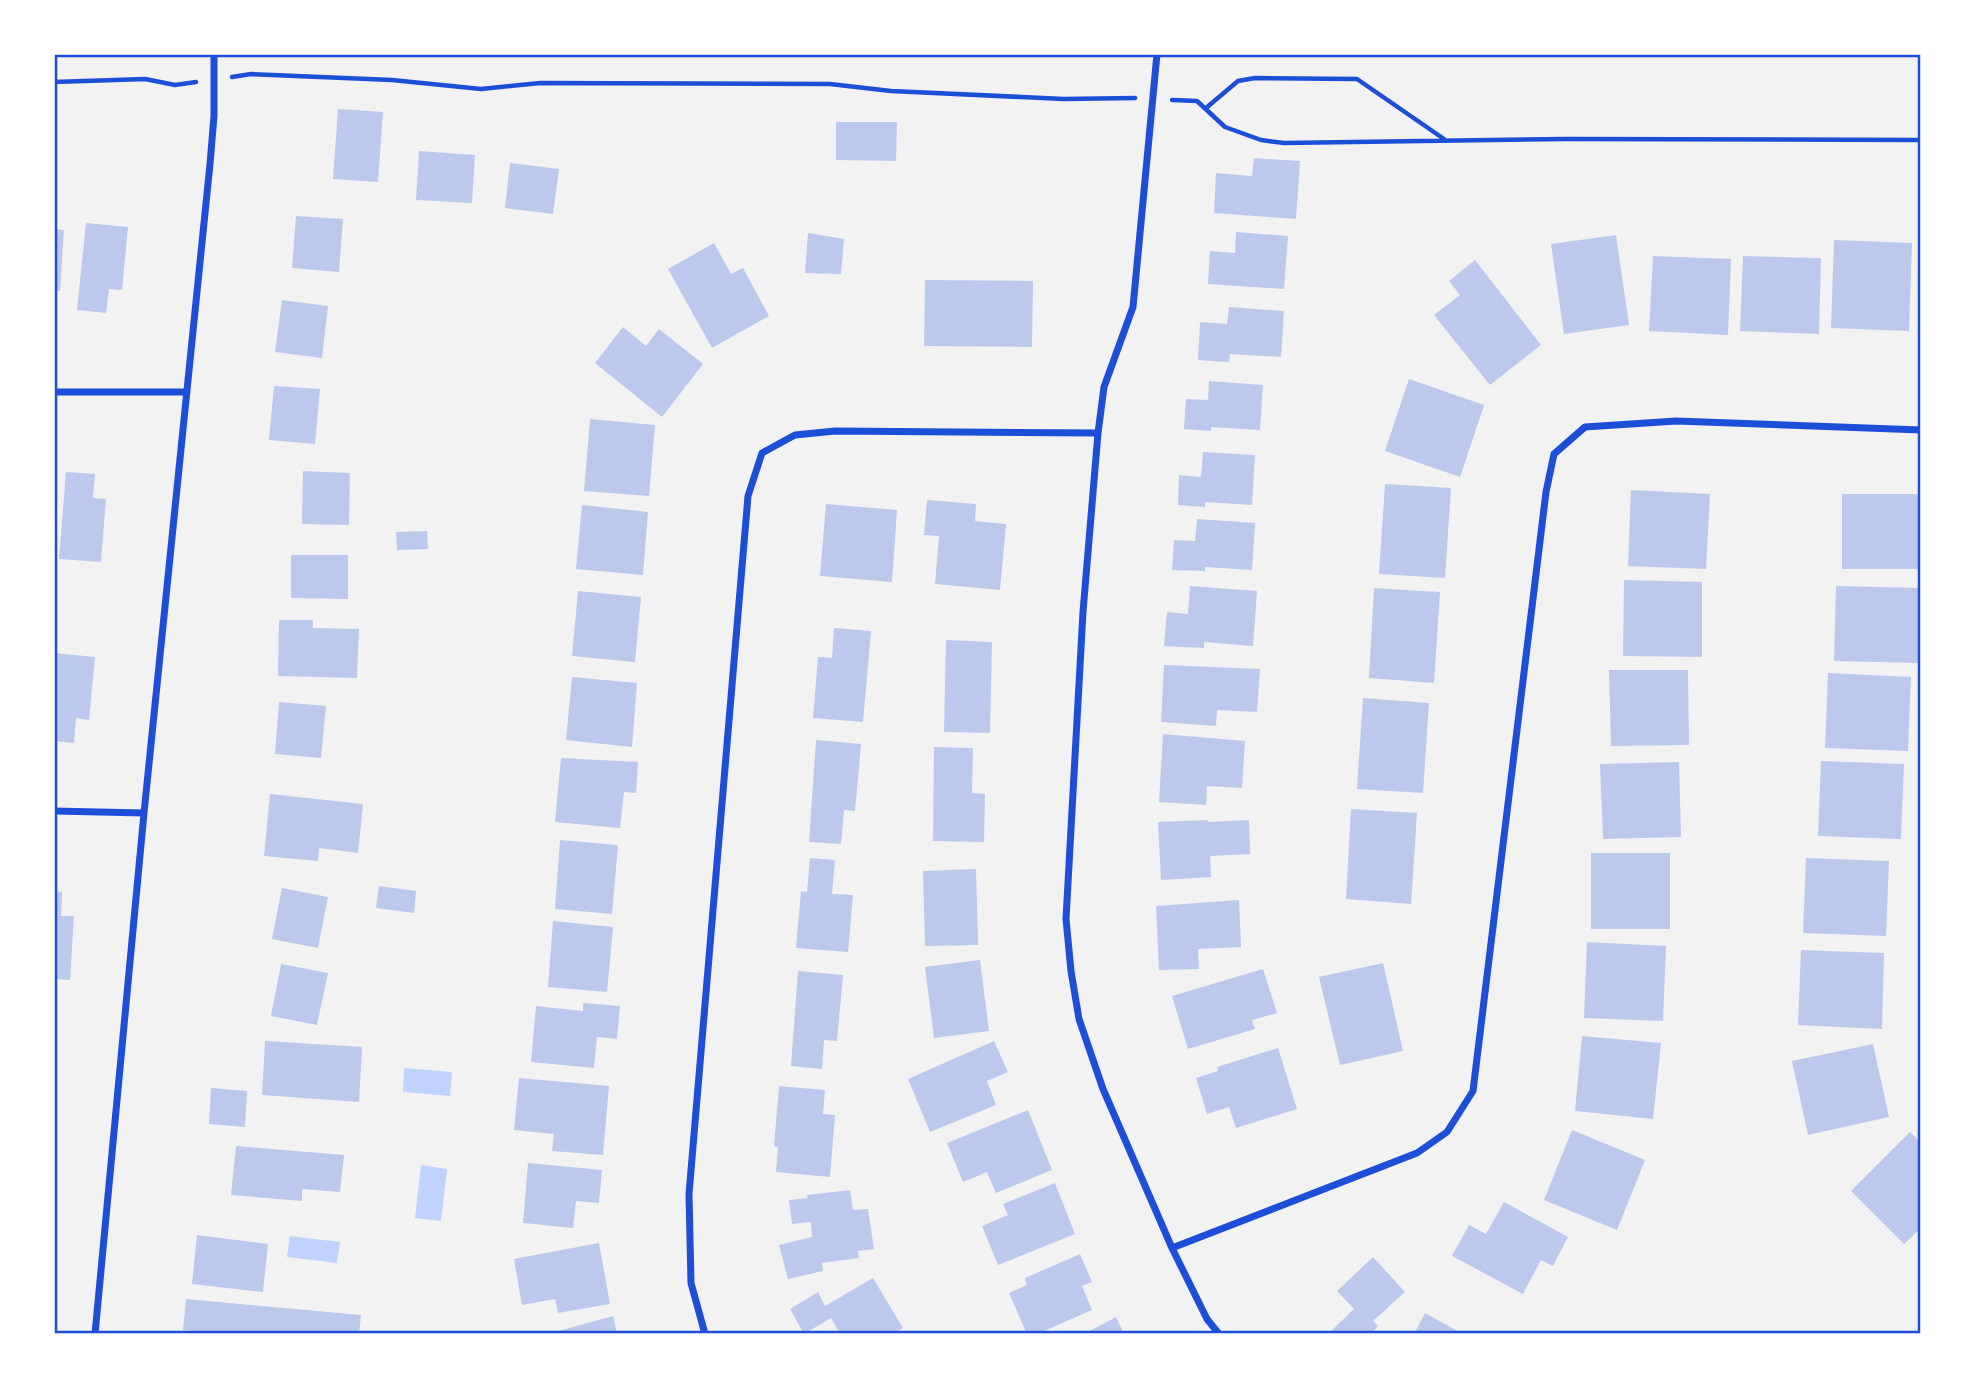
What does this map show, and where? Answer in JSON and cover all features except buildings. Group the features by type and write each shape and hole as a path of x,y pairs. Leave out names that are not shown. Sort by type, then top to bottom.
{"street":[{"path":"95,1334 214,116 214,54"},
{"path":"1157,54 1133,307 1104,387 1098,433 1083,612 1066,919 1079,1019 1103,1089 1172,1248 1207,1319 1219,1334"},
{"path":"54,392 187,392"},
{"path":"1172,1248 1418,1153 1447,1132 1474,1091 1546,492 1554,454 1585,428 1676,421 1921,430"},
{"path":"705,1334 691,1283 689,1194 748,496 762,453 795,435 835,431 1098,433"},
{"path":"54,811 144,813"}],"path":[{"path":"251,74 392,80 481,89 540,83 830,84 891,91 1064,99 1103,97"},
{"path":"1206,108 1238,81 1255,78 1357,79 1445,140"},
{"path":"54,82 145,79 175,85"},
{"path":"1197,101 1225,127 1261,140 1309,144 1445,140 1921,140"}],"water":[{"path":"404,1068 452,1072 450,1096 403,1092"},
{"path":"421,1165 447,1169 441,1221 415,1218"},
{"path":"290,1236 340,1242 337,1263 287,1257"}]}
